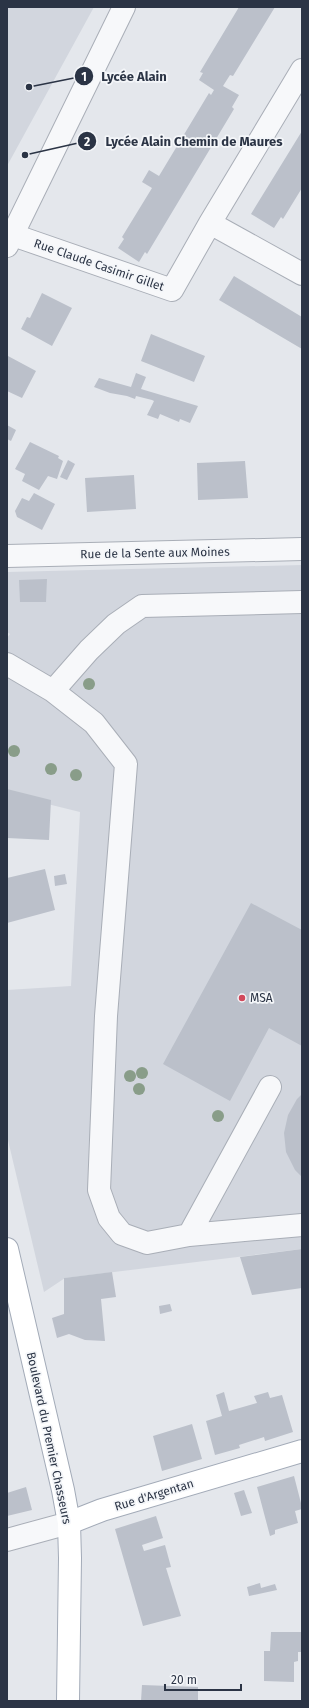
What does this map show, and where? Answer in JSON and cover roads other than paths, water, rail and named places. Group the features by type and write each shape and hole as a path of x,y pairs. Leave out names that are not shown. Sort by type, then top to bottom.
{"main road":[{"name":"Boulevard du Premier Chasseurs","path":"7,1249 63,1490 69,1523 68,1701"},
{"name":"Rue d'Argentan","path":"69,1523 102,1510 302,1451"}],"street":[{"path":"10,241 124,7"},
{"path":"302,70 210,223 302,274"},
{"name":"Rue Claude Casimir Gillet","path":"10,241 172,290 210,223"},
{"name":"Rue de la Sente aux Moines","path":"7,556 302,549"},
{"path":"52,692 89,650 116,624 142,606 302,602"},
{"path":"7,664 52,692 94,723 126,764 106,1016 99,1190 109,1218 122,1234 147,1243 189,1235 302,1225"},
{"path":"189,1235 270,1088"},
{"name":"Rue d'Argentan","path":"7,1540 69,1523"}],"place":[{"name":"Lycée Alain","path":"29,87"},
{"name":"Lycée Alain Chemin de Maures","path":"25,155"},
{"name":"MSA","path":"242,998"}]}
